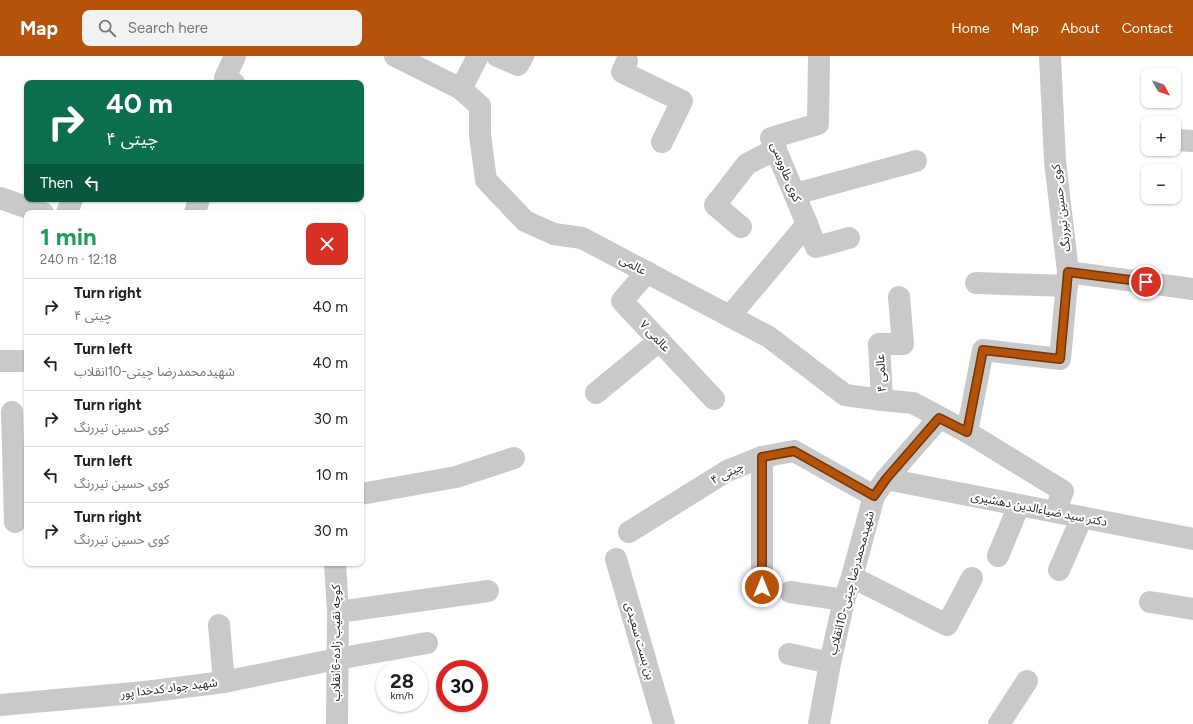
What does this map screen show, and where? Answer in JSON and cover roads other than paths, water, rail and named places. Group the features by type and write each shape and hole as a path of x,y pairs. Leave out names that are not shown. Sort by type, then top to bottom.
{"street":[{"path":"229,80 225,78 235,56"},
{"name":"عالمی","path":"395,56 461,89 480,106 480,135 486,180 525,221 554,234 582,238 769,337 845,395 913,403 939,418"},
{"path":"461,89 478,56"},
{"path":"497,56 518,65 523,56"},
{"name":"کوی طاووسی","path":"819,56 818,124 771,138 816,247 849,238"},
{"name":"کوی حسین تیررنگ","path":"967,432 983,350 1060,359 1068,279 1055,161 1050,56"},
{"path":"624,58 622,72 682,101 662,142"},
{"path":"1181,141 1193,142"},
{"path":"741,227 715,205 747,164 776,149"},
{"path":"795,194 916,161"},
{"path":"0,198 34,210"},
{"path":"730,316 807,224"},
{"name":"عالمی ۷","path":"647,272 622,301 714,399"},
{"path":"976,283 1068,279 1193,288"},
{"name":"عالمی ۴","path":"882,400 879,344 903,344 899,297"},
{"path":"596,393 659,341"},
{"path":"0,361 24,361"},
{"path":"12,412 14,522"},
{"path":"939,418 967,432 1064,491 1055,512"},
{"name":"شهیدمحمدرضا چیتی-10انقلاب","path":"819,724 830,663 844,600 880,488 939,418"},
{"name":"چیتی ۴","path":"629,532 727,471 762,457 794,451 880,488"},
{"path":"762,457 762,587"},
{"path":"364,493 456,477 514,458"},
{"name":"دکتر سید ضیاءالدین دهشیری","path":"880,488 1019,505 1193,539"},
{"path":"998,556 1019,505"},
{"path":"1059,570 1082,517"},
{"name":"بن بست سعیدی","path":"616,559 664,724"},
{"name":"کوچه نقیب زاده-6انقلاب","path":"335,566 338,612 337,724"},
{"path":"852,577 947,624 972,578"},
{"path":"338,612 488,591"},
{"path":"790,592 844,600"},
{"path":"1150,602 1193,609"},
{"path":"218,625 224,682"},
{"name":"شهید جواد کدخدا پور","path":"0,705 145,692 224,682 337,658 427,643"},
{"path":"789,654 830,663"},
{"path":"999,724 1027,681"}]}
